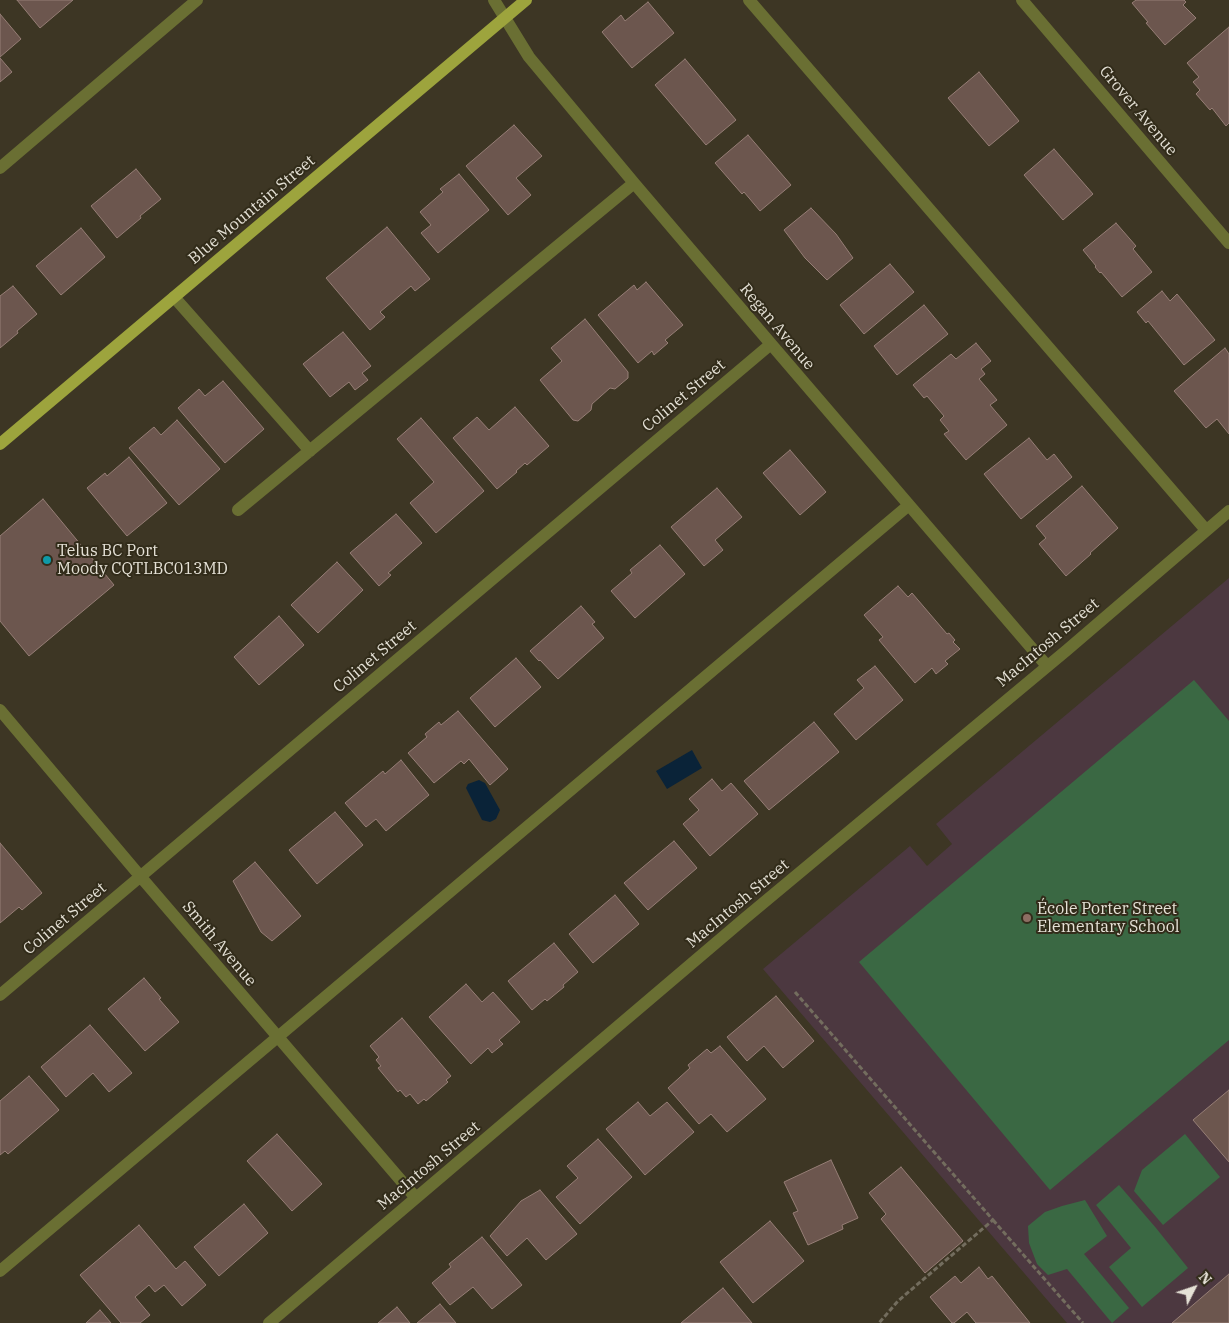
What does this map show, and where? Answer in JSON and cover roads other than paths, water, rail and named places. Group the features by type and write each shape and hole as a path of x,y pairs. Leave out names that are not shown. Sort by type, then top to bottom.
{"main road":[{"name":"Blue Mountain Street","path":"0,444 526,0"}],"street":[{"path":"0,168 197,0"},
{"name":"Regan Avenue","path":"494,0 530,57 634,183 1047,666"},
{"path":"748,0 1206,530"},
{"name":"Grover Avenue","path":"1022,0 1229,243"},
{"path":"238,510 634,183"},
{"path":"174,297 310,451"},
{"name":"Colinet Street","path":"0,995 770,344"},
{"path":"0,1271 909,505"},
{"name":"MacIntosh Street","path":"269,1323 744,919 1229,511"},
{"name":"Smith Avenue","path":"0,710 416,1198"}],"water":[{"path":"692,750 702,768 667,789 656,771"},
{"path":"479,780 485,783 500,810 496,819 490,822 482,820 466,788 468,784"}],"place":[{"name":"Telus BC Port Moody CQTLBC013MD","path":"47,560"},
{"name":"École Porter Street Elementary School","path":"1027,918"}]}
